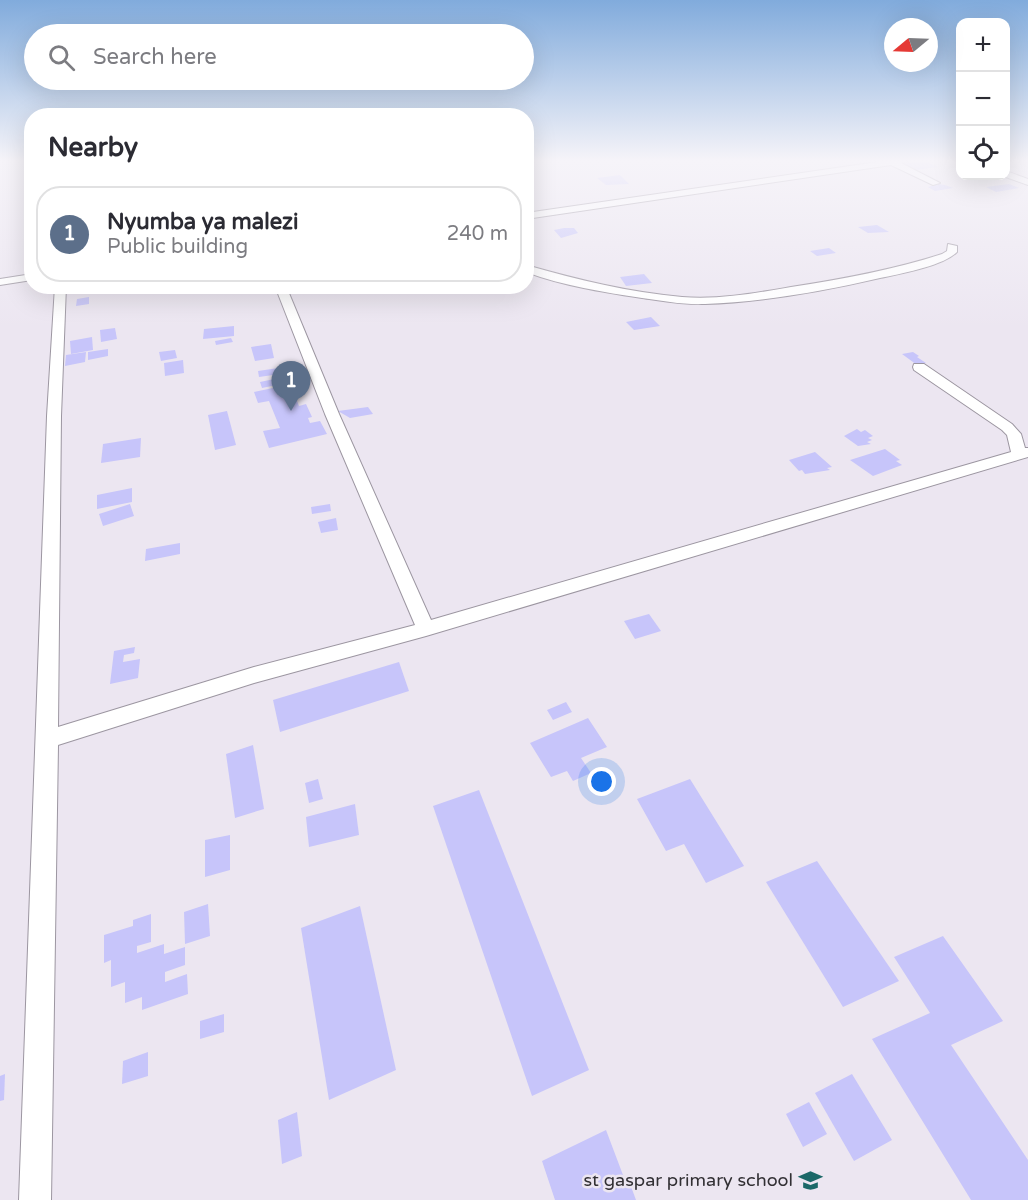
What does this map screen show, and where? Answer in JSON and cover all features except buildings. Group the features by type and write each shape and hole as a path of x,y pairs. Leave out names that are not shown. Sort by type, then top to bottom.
{"street":[{"path":"534,271 586,286 681,300 704,301 752,297 903,270 946,256 952,252 952,246"},
{"path":"0,282 24,278"},
{"path":"35,1200 54,416 61,294"},
{"path":"283,294 332,414 426,629"},
{"path":"47,739 254,675 426,629 1024,453 1014,434 1007,427 919,367"}],"place":[{"name":"Nyumba ya malezi","path":"291,411"},
{"name":"st gaspar primary school","path":"811,1180"}]}
